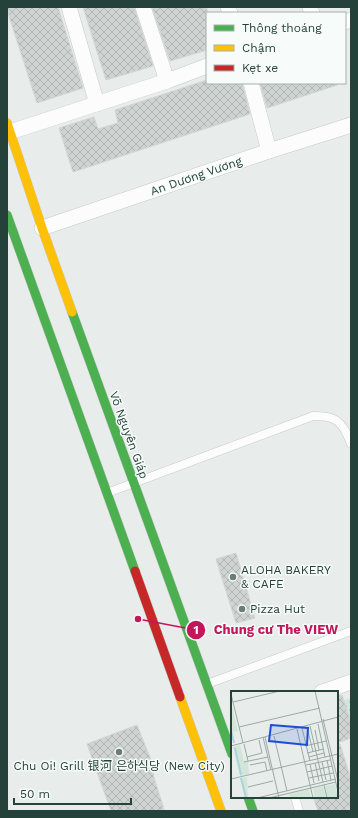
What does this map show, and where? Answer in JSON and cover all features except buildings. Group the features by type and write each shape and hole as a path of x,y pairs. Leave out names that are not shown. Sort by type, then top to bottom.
{"main road":[{"name":"Võ Nguyên Giáp","path":"9,128 42,228 206,685 227,724 231,748"},
{"path":"7,215 221,811"},
{"path":"248,798 254,811"}],"street":[{"path":"69,7 96,104"},
{"path":"143,7 167,81"},
{"path":"9,128 96,104 167,81 206,66"},
{"path":"251,84 269,151"},
{"name":"An Dương Vương","path":"42,228 269,151 351,125"},
{"path":"325,691 351,682"}],"lane":[{"path":"107,494 313,416 324,416 336,419 346,430 351,444"},
{"path":"206,685 351,631"},
{"path":"295,798 299,811"}],"green space":[{"path":"351,698 351,733 338,737 338,702"}],"traffic: fast":[{"path":"7,215 135,571"},
{"path":"72,312 231,751"},
{"path":"248,798 253,811"}],"traffic: slow":[{"path":"7,123 72,312"},
{"path":"180,697 221,811"}],"traffic: jam":[{"path":"135,571 180,697"}],"place":[{"name":"ALOHA BAKERY & CAFE","path":"233,577"},
{"name":"Pizza Hut","path":"242,609"},
{"name":"Chung cư The VIEW","path":"138,619"},
{"name":"Chu Oi! Grill 银河 은하식당 (New City)","path":"119,752"}]}
